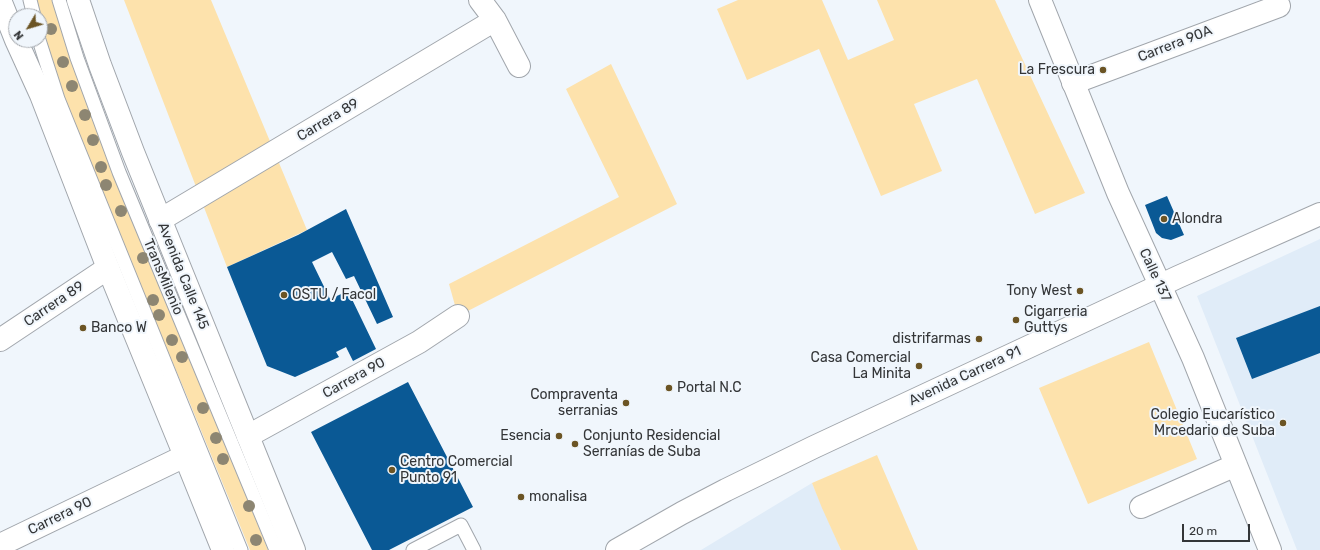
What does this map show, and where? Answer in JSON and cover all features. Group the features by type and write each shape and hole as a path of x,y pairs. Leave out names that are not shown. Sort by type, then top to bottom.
{"main road":[{"path":"0,0 8,20"},
{"name":"Avenida Calle 145","path":"78,0 100,65 160,220 294,550"},
{"path":"480,0 495,20 519,66"},
{"name":"Calle 137","path":"1040,0 1072,83 1118,194 1193,358 1270,550"},
{"name":"Carrera 90A","path":"1072,83 1279,6"},
{"name":"Carrera 89","path":"160,220 495,20"},
{"path":"20,48 41,95 108,268 223,550"},
{"path":"27,48 41,95"},
{"name":"Avenida Carrera 91","path":"617,550 682,512 768,469 1160,285 1320,214"},
{"name":"Carrera 89","path":"0,340 108,268"},
{"name":"Carrera 90","path":"248,436 419,342 458,316"},
{"name":"Carrera 90","path":"0,545 185,456"},
{"path":"1141,507 1236,465"}],"lane":[{"name":"TransMilenio","path":"59,0 77,58 119,172 276,550"},
{"name":"TransMilenio","path":"42,48 58,99 241,550"},
{"path":"414,550 461,525 474,550"}],"shaded area":[{"path":"36,0 54,0 76,71 112,173 156,272 268,550 250,550 125,250 56,77 48,46 48,8 38,8"},
{"path":"124,0 211,0 307,230 227,267"},
{"path":"738,0 822,0 848,60 894,40 877,0 995,0 1085,193 1035,214 977,79 914,104 942,171 881,196 819,49 747,80 717,9"},
{"path":"611,64 677,204 458,316 449,284 619,197 566,89"},
{"name":"Colegio Eucarístico Mrcedario de Suba","path":"1320,239 1320,550 1297,550 1197,296"},
{"path":"1149,342 1197,459 1088,504 1039,388"},
{"path":"877,455 918,550 841,550 822,508 812,483"},
{"path":"812,483 841,550 701,550"}],"building":[{"name":"Alondra","path":"1167,196 1184,235 1171,240 1162,238 1156,233 1145,205"},
{"name":"OSTU / Facol","path":"346,209 393,317 377,324 354,276 346,279 332,252 312,262 330,299 348,291 376,349 353,361 346,347 336,352 339,357 295,377 267,366 227,267 298,235"},
{"path":"1320,306 1320,353 1252,379 1236,338"},
{"name":"Centro Comercial Punto 91","path":"408,382 473,507 389,550 372,550 311,432"}],"place":[{"name":"La Frescura","path":"1103,70"},
{"name":"Alondra","path":"1164,219"},
{"name":"Tony West","path":"1080,291"},
{"name":"OSTU / Facol","path":"284,295"},
{"name":"Cigarreria Guttys","path":"1016,320"},
{"name":"Banco W","path":"83,328"},
{"name":"distrifarmas","path":"979,339"},
{"name":"Casa Comercial La Minita","path":"919,366"},
{"name":"Portal N.C","path":"669,388"},
{"name":"Compraventa serranias","path":"626,403"},
{"name":"Colegio Eucarístico Mrcedario de Suba","path":"1283,423"},
{"name":"Esencia","path":"559,436"},
{"name":"Conjunto Residencial Serranías de Suba","path":"575,444"},
{"name":"Centro Comercial Punto 91","path":"392,470"},
{"name":"monalisa","path":"521,497"}]}
